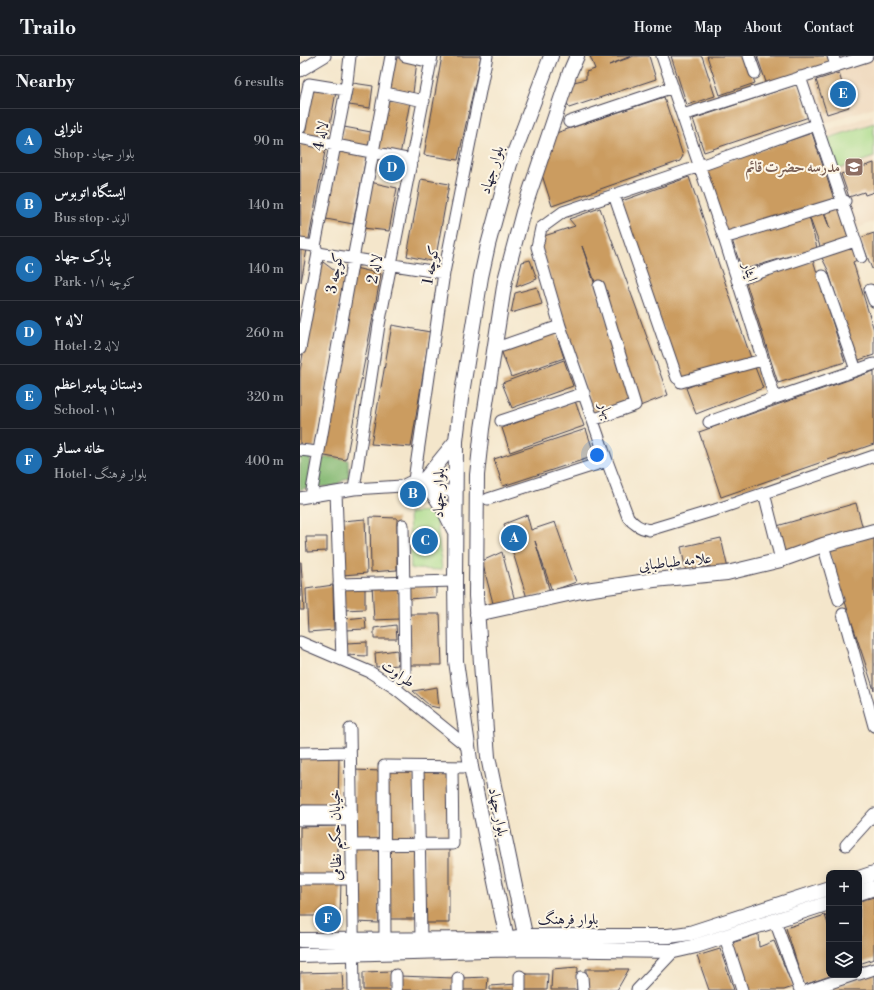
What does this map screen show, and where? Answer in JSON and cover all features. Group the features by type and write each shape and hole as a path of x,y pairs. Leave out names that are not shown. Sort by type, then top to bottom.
{"main road":[{"name":"بلوار جهاد","path":"526,943 488,757 476,596 476,491 482,429 505,280 523,212 576,56"},
{"name":"بلوار جهاد","path":"507,944 471,767 456,660 454,581 456,441 461,399 481,277 488,245 510,164 546,60"},
{"path":"455,534 443,508 423,483 456,441"},
{"path":"456,475 477,475"},
{"path":"456,491 476,491"},
{"name":"علامه طباطبایی","path":"477,614 586,590 654,580 727,573 781,560 823,545 874,531"},
{"path":"862,877 874,873"},
{"name":"بلوار فرهنگ","path":"300,955 353,954 507,944 669,936 690,933 826,889"},
{"path":"862,892 874,889"},
{"name":"بلوار فرهنگ","path":"526,943 674,951 696,946 826,906"},
{"name":"بلوار فرهنگ","path":"300,940 421,939 507,944"}],"street":[{"path":"300,71 325,56"},
{"name":"لاله 4","path":"300,349 303,314 317,250 346,90 350,56"},
{"name":"کوچه 3","path":"305,497 318,452 391,56"},
{"path":"405,56 431,59"},
{"name":"کوچه 1","path":"423,483 444,272 487,56"},
{"name":"ایثار","path":"662,56 724,238 775,398"},
{"path":"750,56 755,73"},
{"path":"683,115 800,77 834,61 866,56"},
{"name":"لاله 2","path":"354,489 379,325 431,59"},
{"path":"800,77 861,257"},
{"path":"300,128 309,84 346,90"},
{"path":"569,122 673,87"},
{"path":"385,93 424,101"},
{"name":"بهار","path":"815,125 700,166 563,212 541,228 537,247 560,326 607,461 628,517 633,524 649,530 715,510 874,456"},
{"path":"300,138 412,160"},
{"path":"614,195 679,380 762,360"},
{"path":"724,238 843,202"},
{"path":"737,280 855,241"},
{"path":"300,244 353,259 444,272"},
{"path":"823,276 856,370"},
{"path":"592,416 595,419 635,405 599,286"},
{"path":"870,290 874,302"},
{"path":"502,346 560,326"},
{"path":"709,422 874,364"},
{"path":"501,421 584,393"},
{"path":"300,450 318,452"},
{"path":"488,499 607,461"},
{"path":"305,497 354,489 423,483 456,475"},
{"path":"402,486 414,490 423,483"},
{"path":"423,483 456,491"},
{"path":"336,492 342,659"},
{"path":"764,493 781,560"},
{"path":"395,688 405,672 403,525"},
{"path":"823,545 838,600"},
{"path":"340,584 454,581"},
{"path":"843,614 874,726"},
{"name":"طراوت","path":"300,642 370,672 395,688 469,748"},
{"name":"خیابان حکیم نظامی","path":"350,729 354,990"},
{"path":"300,753 350,752"},
{"path":"385,939 384,766 452,768 471,767"},
{"path":"418,767 421,939"},
{"path":"352,846 453,844 452,768"},
{"path":"300,811 351,815"},
{"path":"846,845 874,814"},
{"path":"300,820 351,815"},
{"path":"300,879 352,878"},
{"path":"775,921 800,990"},
{"path":"725,937 742,990"},
{"path":"637,990 674,951"},
{"path":"862,972 874,969"},
{"path":"396,975 396,990"},
{"path":"520,976 520,990"},
{"path":"582,977 583,990"},
{"path":"458,978 458,990"},
{"path":"809,990 844,978"}],"shaded area":[{"path":"874,59 874,107 826,123 821,121 808,80"},
{"name":"مدرسه حضرت قائم","path":"872,115 874,121 874,222 854,229 822,132"}],"green space":[{"path":"874,123 874,157 836,170 826,139"},
{"path":"300,453 311,454 308,487 300,490"},
{"path":"328,457 348,460 349,477 334,486 319,487 320,460"},
{"path":"436,512 442,570 411,569 409,513"}],"building":[{"path":"442,56 481,56 458,160 424,155"},
{"path":"590,56 631,56 609,65 634,56 649,56 656,79 569,108 565,97 574,82 586,79 586,72 595,69"},
{"path":"671,56 702,56 715,96 687,105"},
{"path":"707,56 745,56 755,83 720,95"},
{"path":"757,56 830,56 832,63 767,85"},
{"path":"393,57 417,61 413,93 389,88"},
{"path":"839,73 849,107 827,114 816,80"},
{"path":"353,83 373,86 370,108 349,105"},
{"path":"798,84 809,117 704,152 693,119"},
{"path":"309,87 336,92 301,282 300,139"},
{"path":"384,97 410,102 400,155 376,150"},
{"path":"664,97 683,156 680,161 552,206 542,175 553,134"},
{"path":"344,127 371,132 353,224 326,219"},
{"path":"812,133 834,199 727,235 705,169"},
{"path":"874,163 874,192 865,195 864,192 849,197 841,174"},
{"path":"689,177 751,358 681,382 619,202"},
{"path":"421,179 449,184 435,262 407,256"},
{"path":"370,182 397,188 389,231 363,228"},
{"path":"838,206 849,240 821,249 809,216 823,211 830,229 824,211"},
{"path":"600,208 668,395 640,406 582,246 635,405 595,419 538,238 575,226 569,219"},
{"path":"809,216 817,248 742,270 732,240"},
{"path":"874,233 874,269 872,269 860,238"},
{"path":"854,245 859,259 853,262 874,330 874,355 856,361 828,270 821,256"},
{"path":"319,259 344,278 314,447 300,447 300,371"},
{"path":"530,260 537,279 516,287 522,262"},
{"path":"813,260 845,362 778,383 746,282"},
{"path":"355,268 381,274 346,460 320,455"},
{"path":"537,287 542,304 511,313 515,293"},
{"path":"392,325 430,332 411,447 371,444"},
{"path":"555,331 564,358 511,377 501,350"},
{"path":"564,360 573,386 512,408 502,383"},
{"path":"753,362 763,388 696,414 686,388"},
{"path":"874,371 874,444 721,497 699,432"},
{"path":"575,401 584,426 510,452 502,428"},
{"path":"586,429 595,456 503,486 494,459"},
{"path":"856,503 863,529 785,552 777,526"},
{"path":"527,515 531,530 555,522 576,582 552,591 535,541 550,592 527,598 504,524"},
{"path":"370,517 397,518 397,570 371,572"},
{"path":"365,519 367,573 343,575 342,521"},
{"path":"873,535 874,540 874,690 828,550"},
{"path":"306,537 327,537 327,551 307,552"},
{"path":"721,538 728,569 711,573 710,566 686,571 681,547"},
{"path":"502,552 515,601 494,607 482,561"},
{"path":"301,562 304,610 300,610"},
{"path":"436,584 436,597 408,599 408,586"},
{"path":"333,585 334,630 308,632 306,589"},
{"path":"372,585 398,585 399,619 374,620"},
{"path":"365,586 365,609 344,610 343,587"},
{"path":"409,614 440,614 442,665 409,665"},
{"path":"365,617 366,629 345,630 345,619"},
{"path":"396,625 397,639 374,639 374,628"},
{"path":"367,642 367,656 346,655 346,643"},
{"path":"397,650 398,665 376,667 375,653"},
{"path":"437,687 439,708 430,706 413,691"},
{"path":"300,757 339,757 338,806 300,805"},
{"path":"386,769 414,769 415,919 388,919"},
{"path":"354,770 381,771 379,923 355,922"},
{"path":"423,771 449,771 449,923 423,923"},
{"path":"338,826 338,877 300,877 300,827"},
{"path":"300,881 341,881 340,916 300,916"},
{"path":"874,897 874,959 862,963 862,906 862,900"},
{"path":"825,915 826,977 804,985 786,928"},
{"path":"758,934 759,947 774,941 793,987 784,990 748,990 732,943"},
{"path":"720,949 734,990 709,990 697,956"},
{"path":"578,967 577,990 551,990 552,969"},
{"path":"586,969 629,969 617,990 586,990"},
{"path":"391,971 391,990 363,990 363,972"},
{"path":"342,972 343,990 300,990 300,973"},
{"path":"522,974 548,974 547,990 523,990"},
{"path":"874,974 874,990 826,990"},
{"path":"399,976 454,978 453,990 399,990"},
{"path":"488,977 487,990 461,990 460,978"},
{"path":"517,984 517,990 490,990 490,986"}],"place":[{"name":"دبستان پیامبر اعظم","path":"843,94"},
{"name":"مدرسه حضرت قائم","path":"854,167"},
{"name":"لاله ۲","path":"392,168"},
{"name":"ایستگاه اتوبوس","path":"413,494"},
{"name":"نانوایی","path":"514,538"},
{"name":"پارک جهاد","path":"425,541"},
{"name":"خانه مسافر","path":"328,919"}]}
